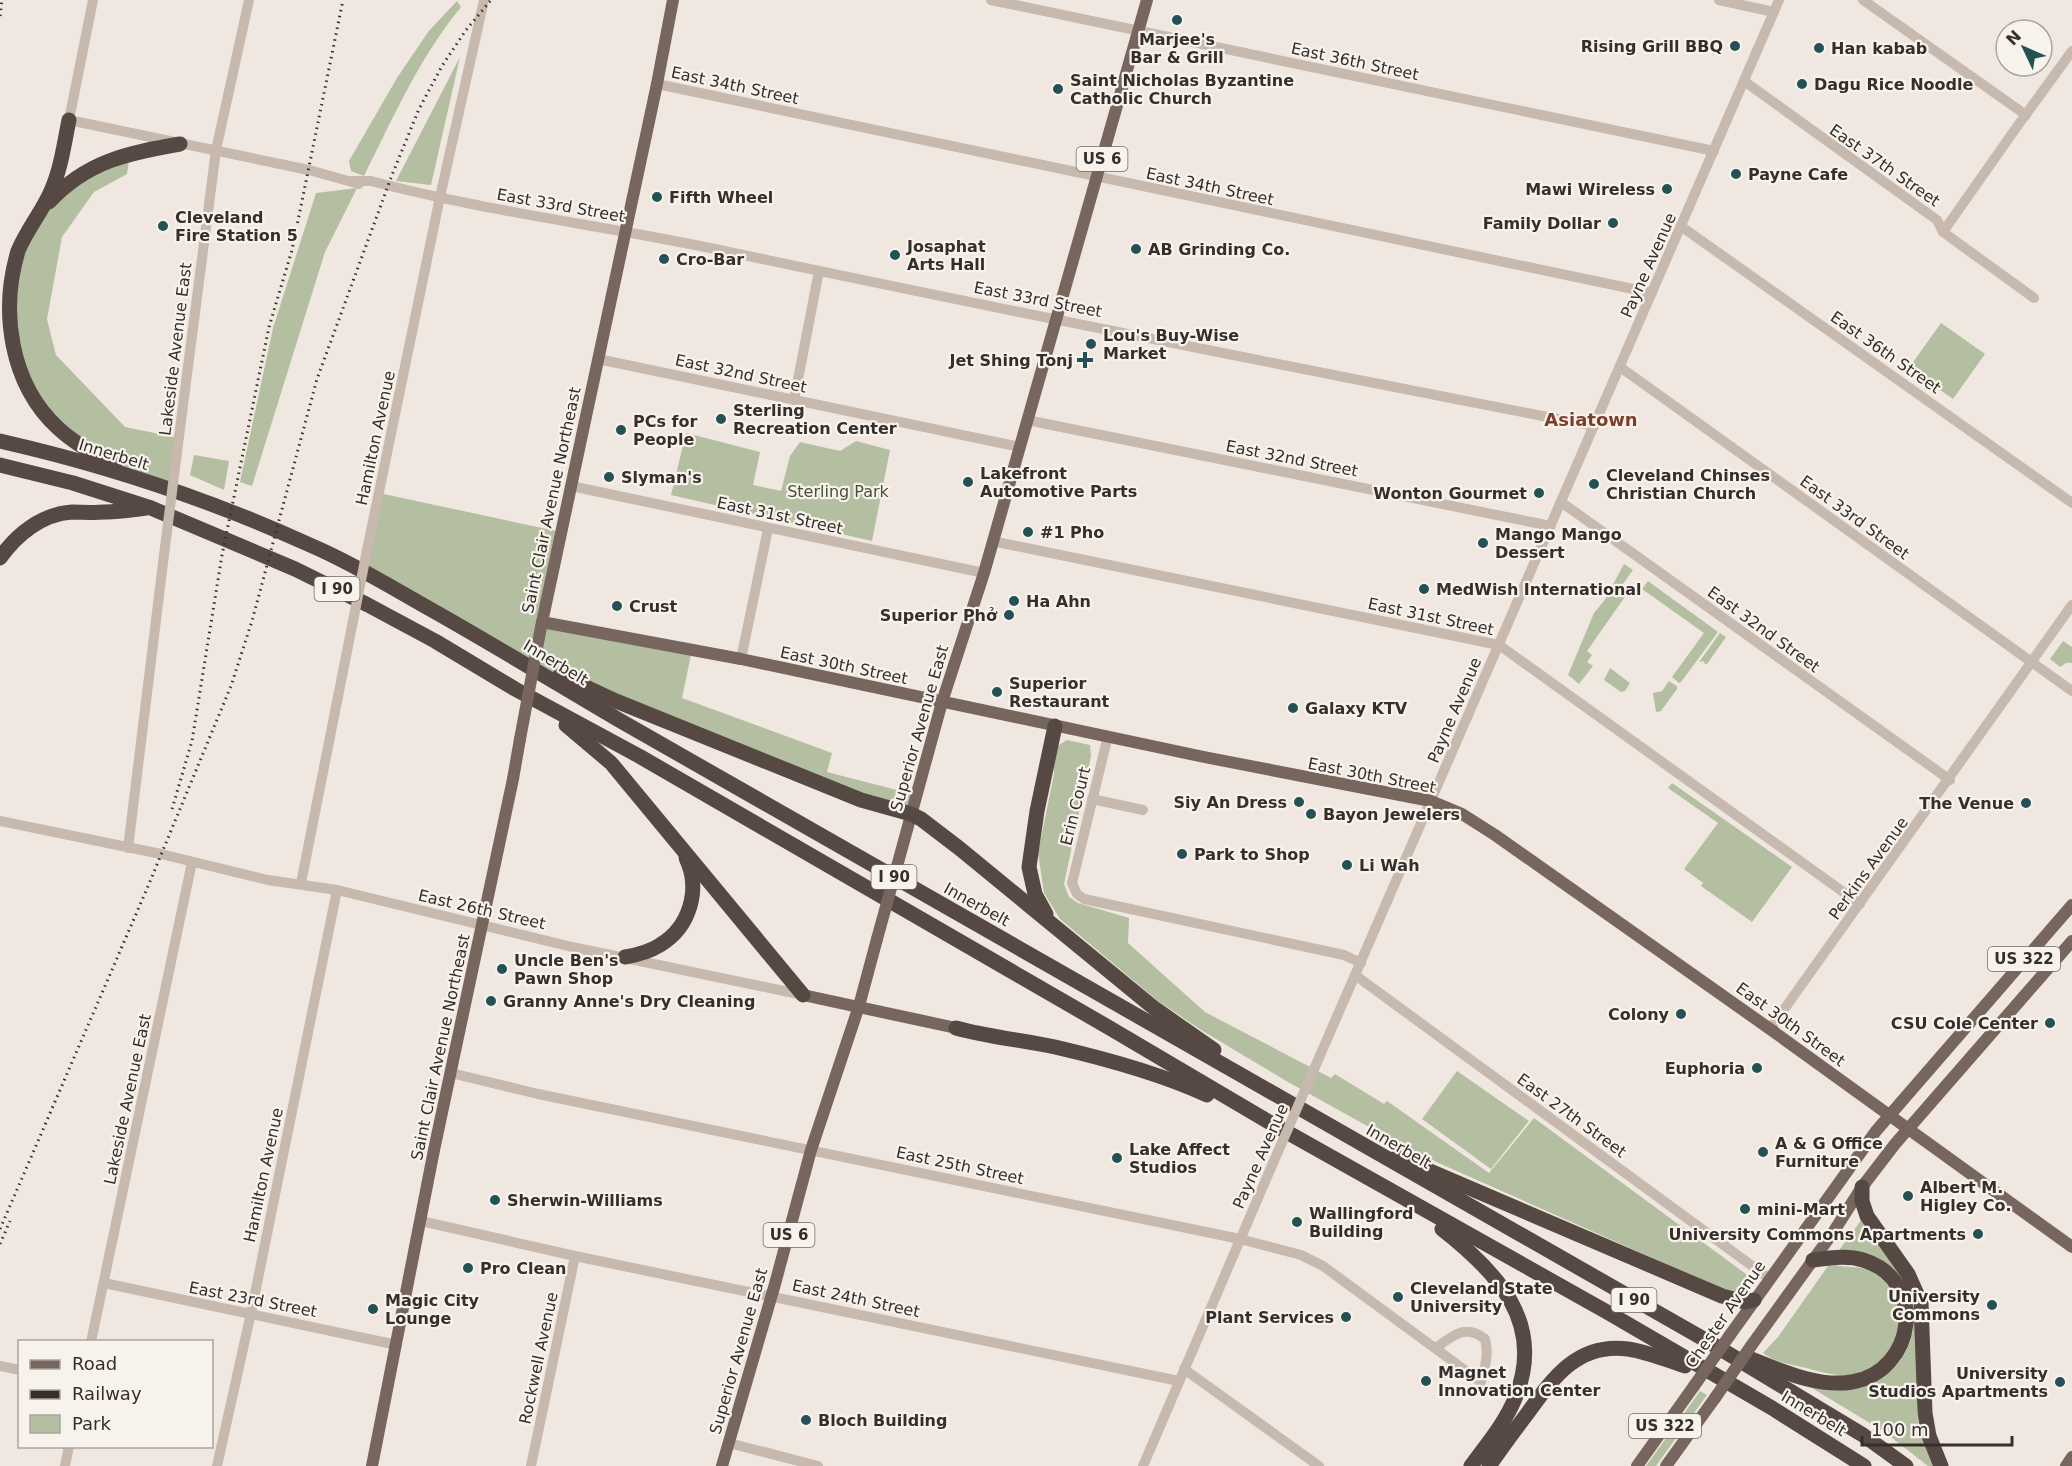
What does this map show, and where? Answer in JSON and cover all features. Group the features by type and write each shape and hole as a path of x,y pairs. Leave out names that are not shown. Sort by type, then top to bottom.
{"highway":[{"path":"69,120 58,174 19,250 8,287 9,334 17,367 26,386 37,404 57,427 79,445 141,480"},
{"path":"41,211 66,185 101,163 134,152 180,144"},
{"name":"Innerbelt","path":"0,441 141,480 257,522 312,545 383,582 618,720 1709,1342 1863,1435 1905,1466"},
{"name":"Innerbelt","path":"0,465 73,483 151,508 323,581 435,641 515,689 639,756 1269,1122 1772,1408 1864,1466"},
{"path":"0,558 26,531 48,518 72,512 151,508"},
{"path":"505,652 616,701 861,800 910,814 939,832 1154,1008 1285,1100"},
{"path":"515,689 574,730 602,753 680,844 803,995"},
{"path":"1055,726 1037,811 1029,867 1035,894 1041,908 1055,926"},
{"path":"625,957 643,953 660,945 672,936 686,916 693,890 692,877 690,865 680,844"},
{"path":"956,1028 1054,1047 1146,1071 1181,1083 1269,1122"},
{"path":"1357,1143 1439,1173 1722,1296 1745,1302 1754,1300"},
{"path":"1862,1187 1862,1201 1867,1216 1908,1274 1921,1303 1925,1413 1929,1436 1941,1466"},
{"path":"1405,1200 1467,1249 1487,1268 1506,1292 1521,1325 1525,1357 1516,1397 1506,1416 1471,1466"},
{"path":"1709,1342 1797,1376 1815,1380 1852,1382 1868,1377 1885,1367 1897,1353 1907,1325 1905,1302 1895,1282 1876,1266 1865,1261 1843,1257 1813,1260"},
{"path":"1489,1466 1555,1376 1568,1364 1590,1354 1615,1348 1634,1350 1719,1378"},
{"path":"1495,1466 1503,1446"}],"main road":[{"name":"Saint Clair Avenue Northeast","path":"372,1466 434,1150 673,0"},
{"name":"Superior Avenue East","path":"722,1466 811,1150 859,1006 942,702 984,573 1147,0"},
{"name":"East 30th Street","path":"542,624 741,659 1204,757 1431,801 1462,814 1495,835 1770,1029 2072,1247"},
{"name":"Chester Avenue","path":"1637,1466 1876,1131 2072,905"},
{"name":"US 322","path":"1666,1466 1813,1260 1862,1187 1908,1130 2072,941"},
{"name":"East 26th Street","path":"803,995 956,1028"},
{"path":"2066,1466 2072,1457"}],"street":[{"path":"69,120 93,0"},
{"name":"Lakeside Avenue East","path":"128,848 216,150 249,0"},
{"name":"Hamilton Avenue","path":"301,883 440,197 484,0"},
{"name":"East 36th Street","path":"990,0 1713,151"},
{"path":"1719,0 1774,12"},
{"name":"Payne Avenue","path":"1143,1466 1779,0"},
{"path":"1863,0 2026,114"},
{"path":"1943,232 2072,51"},
{"name":"East 37th Street","path":"1744,81 1937,220 1943,232 2034,298"},
{"name":"East 34th Street","path":"657,84 1652,293"},
{"name":"East 33rd Street","path":"69,120 309,170 393,194 420,199 440,197 530,216 625,231 1594,426"},
{"name":"East 36th Street","path":"1682,226 2072,503"},
{"path":"794,400 819,271"},
{"name":"East 32nd Street","path":"598,358 1020,447"},
{"name":"East 33rd Street","path":"1620,367 2072,691"},
{"name":"East 32nd Street","path":"1027,420 1551,526"},
{"name":"East 31st Street","path":"571,486 984,573"},
{"name":"East 32nd Street","path":"1561,502 1950,780"},
{"path":"741,659 768,529"},
{"name":"East 31st Street","path":"992,541 1499,645 1860,904"},
{"name":"Perkins Avenue","path":"1770,1029 1950,780 2072,605"},
{"name":"Erin Court","path":"1108,736 1072,883 1077,894 1084,899 1344,955 1361,963"},
{"path":"1092,799 1143,810"},
{"name":"East 26th Street","path":"0,821 267,880 301,883 337,890 482,925 803,995"},
{"name":"Lakeside Avenue East","path":"91,1340 192,862"},
{"name":"Hamilton Avenue","path":"216,1466 251,1313 337,890"},
{"name":"East 27th Street","path":"1356,975 1770,1279"},
{"name":"East 25th Street","path":"451,1073 538,1094 1240,1239 1301,1255 1323,1266 1481,1382 1487,1355 1485,1339 1471,1331 1462,1332 1436,1348"},
{"name":"East 24th Street","path":"421,1221 575,1256 1179,1381"},
{"name":"Rockwell Avenue","path":"531,1466 575,1256"},
{"name":"East 23rd Street","path":"104,1283 397,1345"},
{"path":"0,1366 18,1370"},
{"path":"1184,1369 1319,1466"},
{"path":"729,1443 818,1466"},
{"path":"65,1466 69,1448"}],"green space":[{"path":"457,1 461,7 419,68 364,176 351,171 349,161 397,78 428,32"},
{"path":"460,57 431,185 396,181"},
{"path":"130,153 127,174 94,192 62,237 47,319 56,355 125,427 179,438 172,488 141,480 79,445 25,386 11,275 54,197"},
{"path":"357,188 325,252 252,486 240,482 273,328 316,193"},
{"path":"1941,323 1985,354 1953,399 1909,368"},
{"name":"Sterling Park","path":"686,433 760,452 753,485 781,491 790,456 800,442 840,451 856,441 890,450 872,541 671,495"},
{"path":"194,455 229,461 224,490 190,475"},
{"path":"379,493 561,532 543,622 692,650 682,698 832,753 827,772 916,795 911,814 616,701 505,652 363,572"},
{"path":"1624,564 1633,570 1622,585 1629,591 1587,651 1592,655 1587,662 1593,666 1579,684 1568,675 1594,613 1604,601"},
{"path":"1648,581 1718,632 1679,683 1672,677 1704,633 1642,589"},
{"path":"1720,633 1726,637 1707,664 1703,661 1699,662"},
{"path":"2063,641 2072,647 2072,663 2066,663 2060,667 2050,659"},
{"path":"1610,668 1630,683 1625,691 1621,692 1604,680"},
{"path":"1669,681 1677,686 1677,689 1661,711 1656,712 1653,693 1662,691"},
{"path":"1067,740 1090,745 1091,756 1064,884 1069,897 1078,903 1129,918 1128,943 1205,1012 1331,1078 1335,1074 1384,1104 1387,1101 1489,1173 1534,1118 1750,1277 1743,1289 1737,1293 1727,1291 1416,1153 1288,1082 1201,1030 1158,1001 1060,919 1044,893 1038,853 1054,774 1053,760 1056,747"},
{"path":"1672,783 1792,867 1752,922 1701,886 1703,883 1684,869 1718,823 1668,788"},
{"path":"1457,1071 1529,1121 1491,1169 1422,1119"},
{"path":"1862,1219 1910,1289 1917,1318 1917,1414 1921,1435 1933,1466 1928,1466 1883,1431 1807,1385 1861,1380 1886,1374 1897,1365 1909,1344 1913,1322 1906,1290 1837,1253"},
{"path":"1832,1264 1872,1272 1886,1284 1895,1298 1899,1313 1898,1328 1893,1343 1884,1356 1871,1367 1855,1374 1837,1375 1783,1363 1763,1353 1778,1337 1828,1266"},
{"path":"1700,1391 1707,1395 1656,1466 1646,1466"}],"railway":[{"path":"0,16 2,0"},
{"path":"172,809 192,741 222,555 269,327 292,250 343,0"},
{"path":"0,1229 146,891 231,686 252,621 317,379 392,175 419,109 442,66 466,30 491,0"},
{"path":"0,1244 10,1221"}],"place":[{"name":"Marjee's Bar & Grill","path":"1177,20"},
{"name":"Rising Grill BBQ","path":"1735,46"},
{"name":"Han kabab","path":"1819,48"},
{"name":"Dagu Rice Noodle","path":"1802,84"},
{"name":"Saint Nicholas Byzantine Catholic Church","path":"1058,89"},
{"name":"Payne Cafe","path":"1736,174"},
{"name":"Mawi Wireless","path":"1667,189"},
{"name":"Fifth Wheel","path":"657,197"},
{"name":"Family Dollar","path":"1613,223"},
{"name":"Cleveland Fire Station 5","path":"163,226"},
{"name":"AB Grinding Co.","path":"1136,249"},
{"name":"Josaphat Arts Hall","path":"895,255"},
{"name":"Cro-Bar","path":"664,259"},
{"name":"Lou's Buy-Wise Market","path":"1091,344"},
{"name":"Jet Shing Tonj","path":"1085,360"},
{"name":"Sterling Recreation Center","path":"721,419"},
{"name":"PCs for People","path":"621,430"},
{"name":"Slyman's","path":"609,477"},
{"name":"Lakefront Automotive Parts","path":"968,482"},
{"name":"Cleveland Chinses Christian Church","path":"1594,484"},
{"name":"Wonton Gourmet","path":"1539,493"},
{"name":"#1 Pho","path":"1028,532"},
{"name":"Mango Mango Dessert","path":"1483,543"},
{"name":"MedWish International","path":"1424,589"},
{"name":"Ha Ahn","path":"1014,601"},
{"name":"Crust","path":"617,606"},
{"name":"Superior Phở","path":"1009,615"},
{"name":"Superior Restaurant","path":"997,692"},
{"name":"Galaxy KTV","path":"1293,708"},
{"name":"Siy An Dress","path":"1299,802"},
{"name":"The Venue","path":"2026,803"},
{"name":"Bayon Jewelers","path":"1311,814"},
{"name":"Park to Shop","path":"1182,854"},
{"name":"Li Wah","path":"1347,865"},
{"name":"Uncle Ben's Pawn Shop","path":"502,969"},
{"name":"Granny Anne's Dry Cleaning","path":"491,1001"},
{"name":"Colony","path":"1681,1014"},
{"name":"CSU Cole Center","path":"2050,1023"},
{"name":"Euphoria","path":"1757,1068"},
{"name":"A & G Office Furniture","path":"1763,1152"},
{"name":"Lake Affect Studios","path":"1117,1158"},
{"name":"Albert M. Higley Co.","path":"1908,1196"},
{"name":"Sherwin-Williams","path":"495,1200"},
{"name":"mini-Mart","path":"1745,1209"},
{"name":"Wallingford Building","path":"1297,1222"},
{"name":"University Commons Apartments","path":"1978,1234"},
{"name":"Pro Clean","path":"468,1268"},
{"name":"Cleveland State University","path":"1398,1297"},
{"name":"University Commons","path":"1992,1305"},
{"name":"Magic City Lounge","path":"373,1309"},
{"name":"Plant Services","path":"1346,1317"},
{"name":"Magnet Innovation Center","path":"1426,1381"},
{"name":"University Studios Apartments","path":"2060,1382"},
{"name":"Bloch Building","path":"806,1420"}],"district":[{"name":"Asiatown","path":"1591,420"}]}
